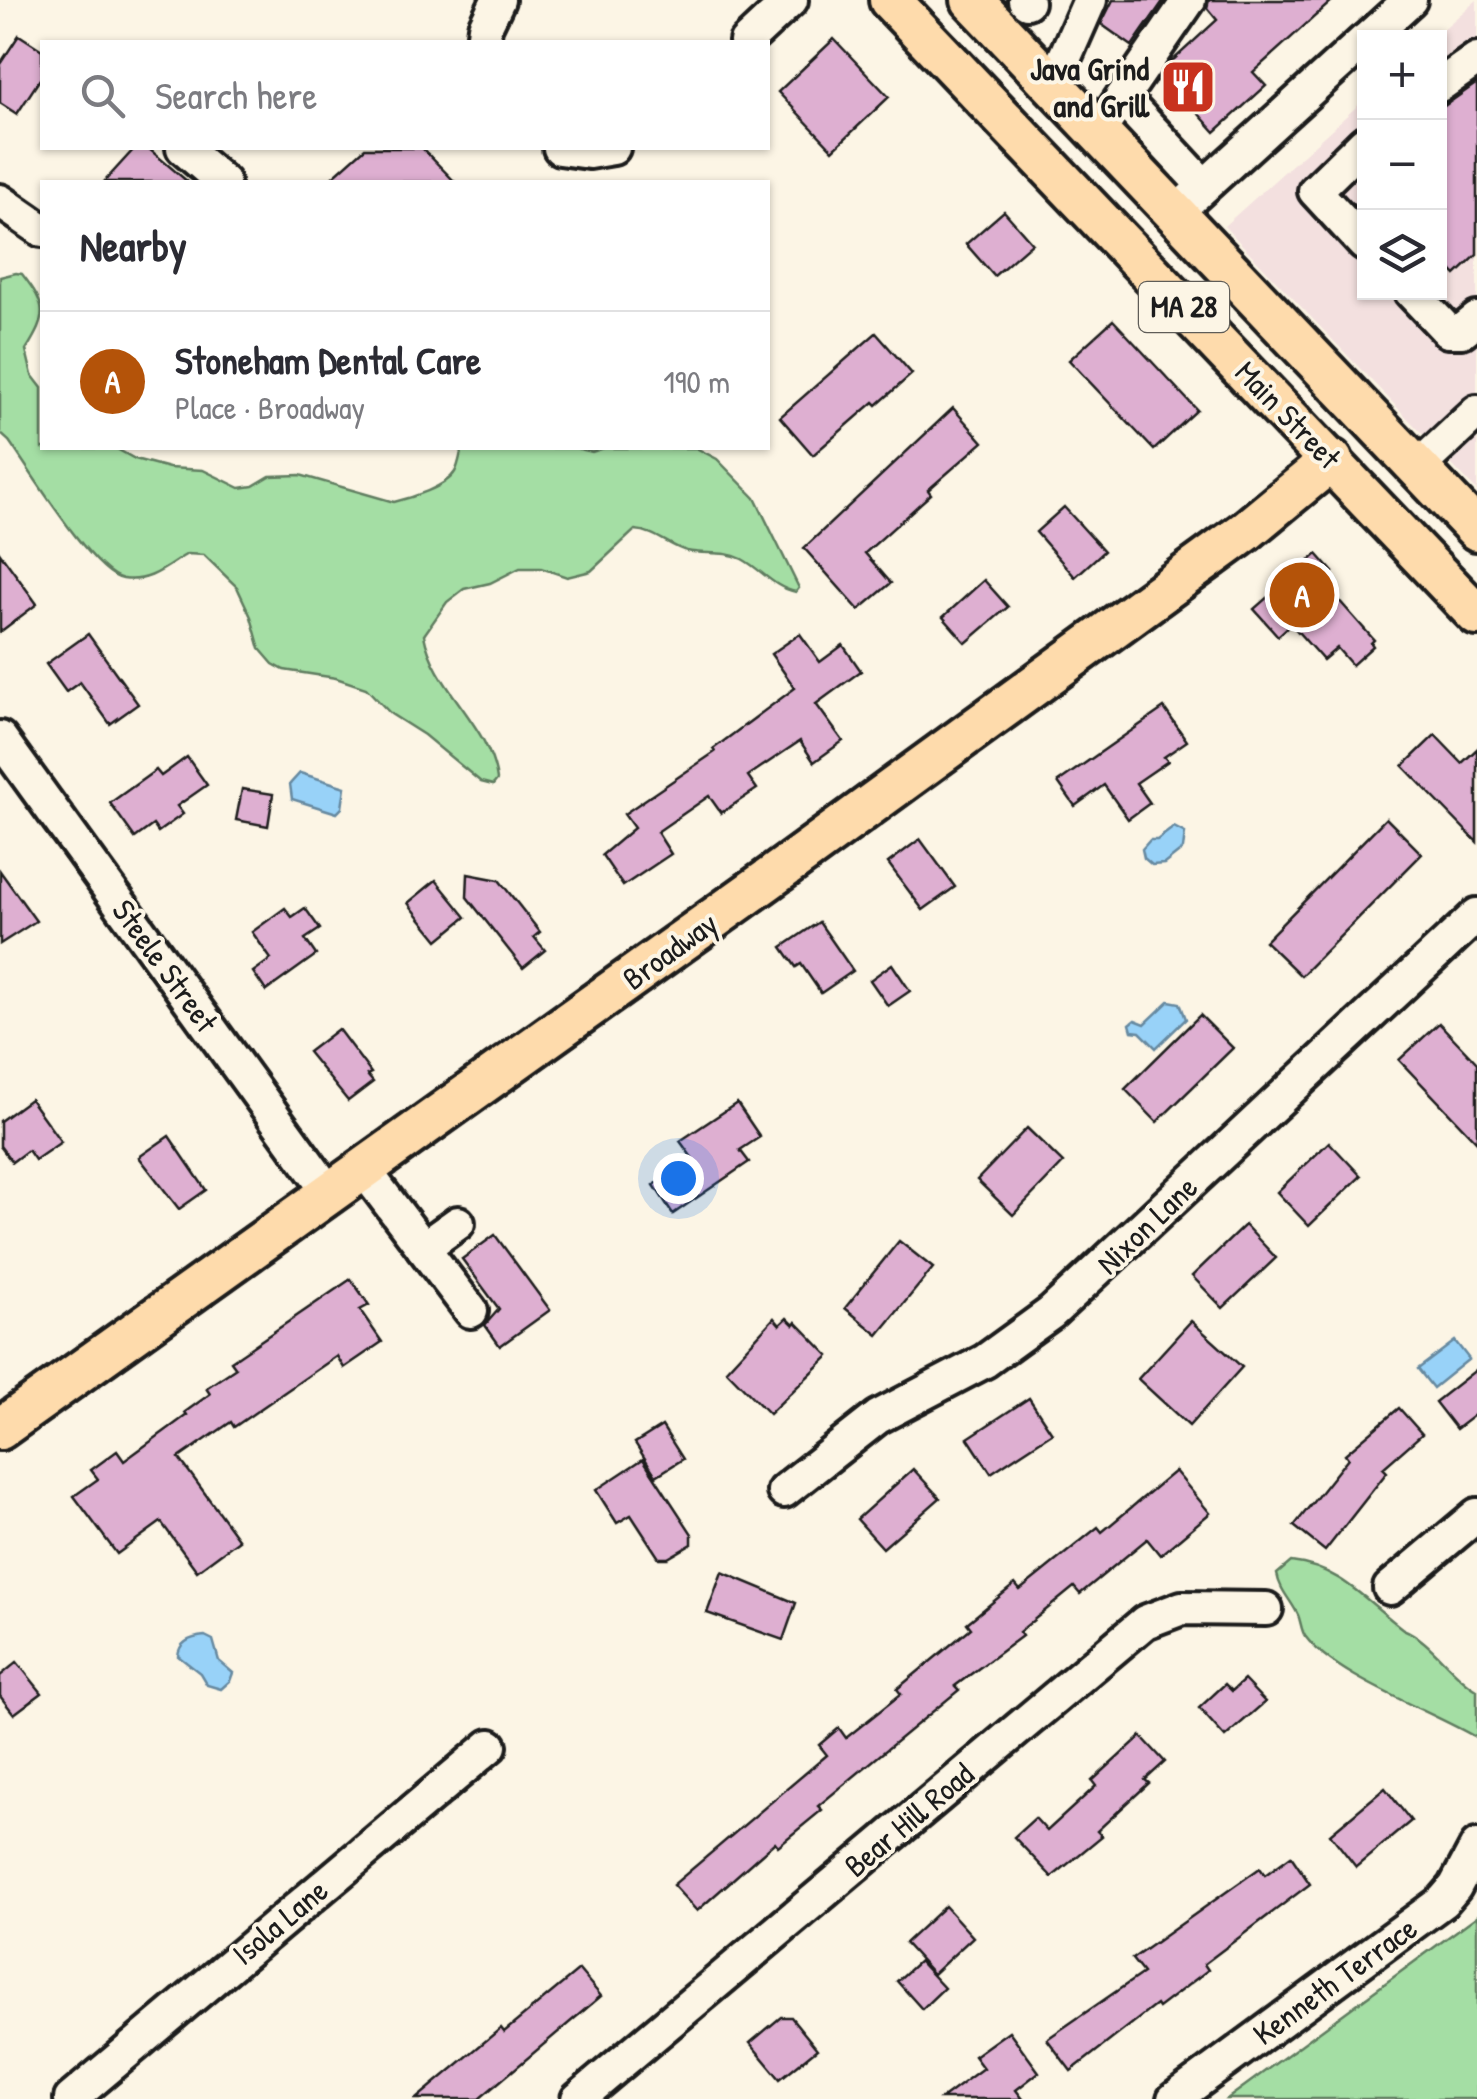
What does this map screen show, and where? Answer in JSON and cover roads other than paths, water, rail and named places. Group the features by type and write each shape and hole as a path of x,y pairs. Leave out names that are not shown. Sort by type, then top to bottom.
{"main road":[{"name":"Main Street","path":"890,0 1477,615"},
{"name":"Main Street","path":"1001,3 1053,84 1099,131 1190,199 1418,467 1477,530"},
{"name":"Broadway","path":"0,1428 365,1170 1246,531 1332,460"}],"street":[{"path":"482,40 498,0"},
{"path":"748,40 791,0"},
{"path":"1053,84 1090,0"},
{"path":"1099,131 1190,0"},
{"path":"1376,30 1410,0"},
{"path":"1122,98 1190,199 1357,47"},
{"path":"1447,80 1477,59"},
{"path":"186,150 221,180"},
{"path":"575,150 602,150"},
{"path":"1357,150 1315,191 1357,236"},
{"path":"0,201 40,229"},
{"path":"1419,300 1448,331 1462,331 1477,319"},
{"path":"1418,467 1477,412"},
{"name":"Steele Street","path":"0,738 330,1194"},
{"name":"Nixon Lane","path":"784,1491 878,1417 994,1356 1052,1313 1477,915"},
{"path":"365,1170 471,1311"},
{"path":"423,1248 458,1223"},
{"path":"1390,1588 1477,1515"},
{"name":"Bear Hill Road","path":"578,2099 1145,1622 1182,1608 1266,1608"},
{"name":"Isola Lane","path":"71,2099 490,1746"},
{"name":"Kenneth Terrace","path":"1174,2099 1443,1901 1477,1846"}],"water":[{"path":"300,773 345,787 342,808 337,813 292,799 290,784"},
{"path":"1174,827 1185,833 1183,849 1164,864 1152,865 1144,858 1142,849"},
{"path":"1169,1001 1180,1003 1186,1019 1156,1048 1140,1032 1132,1031 1130,1024 1135,1020 1145,1024"},
{"path":"1455,1341 1469,1359 1433,1388 1418,1369"},
{"path":"205,1636 213,1640 219,1661 233,1673 221,1689 207,1685 200,1673 178,1656 184,1643"}],"place":[{"name":"Java Grind and Grill","path":"1188,87"},
{"name":"Stoneham Dental Care","path":"1302,595"}]}
